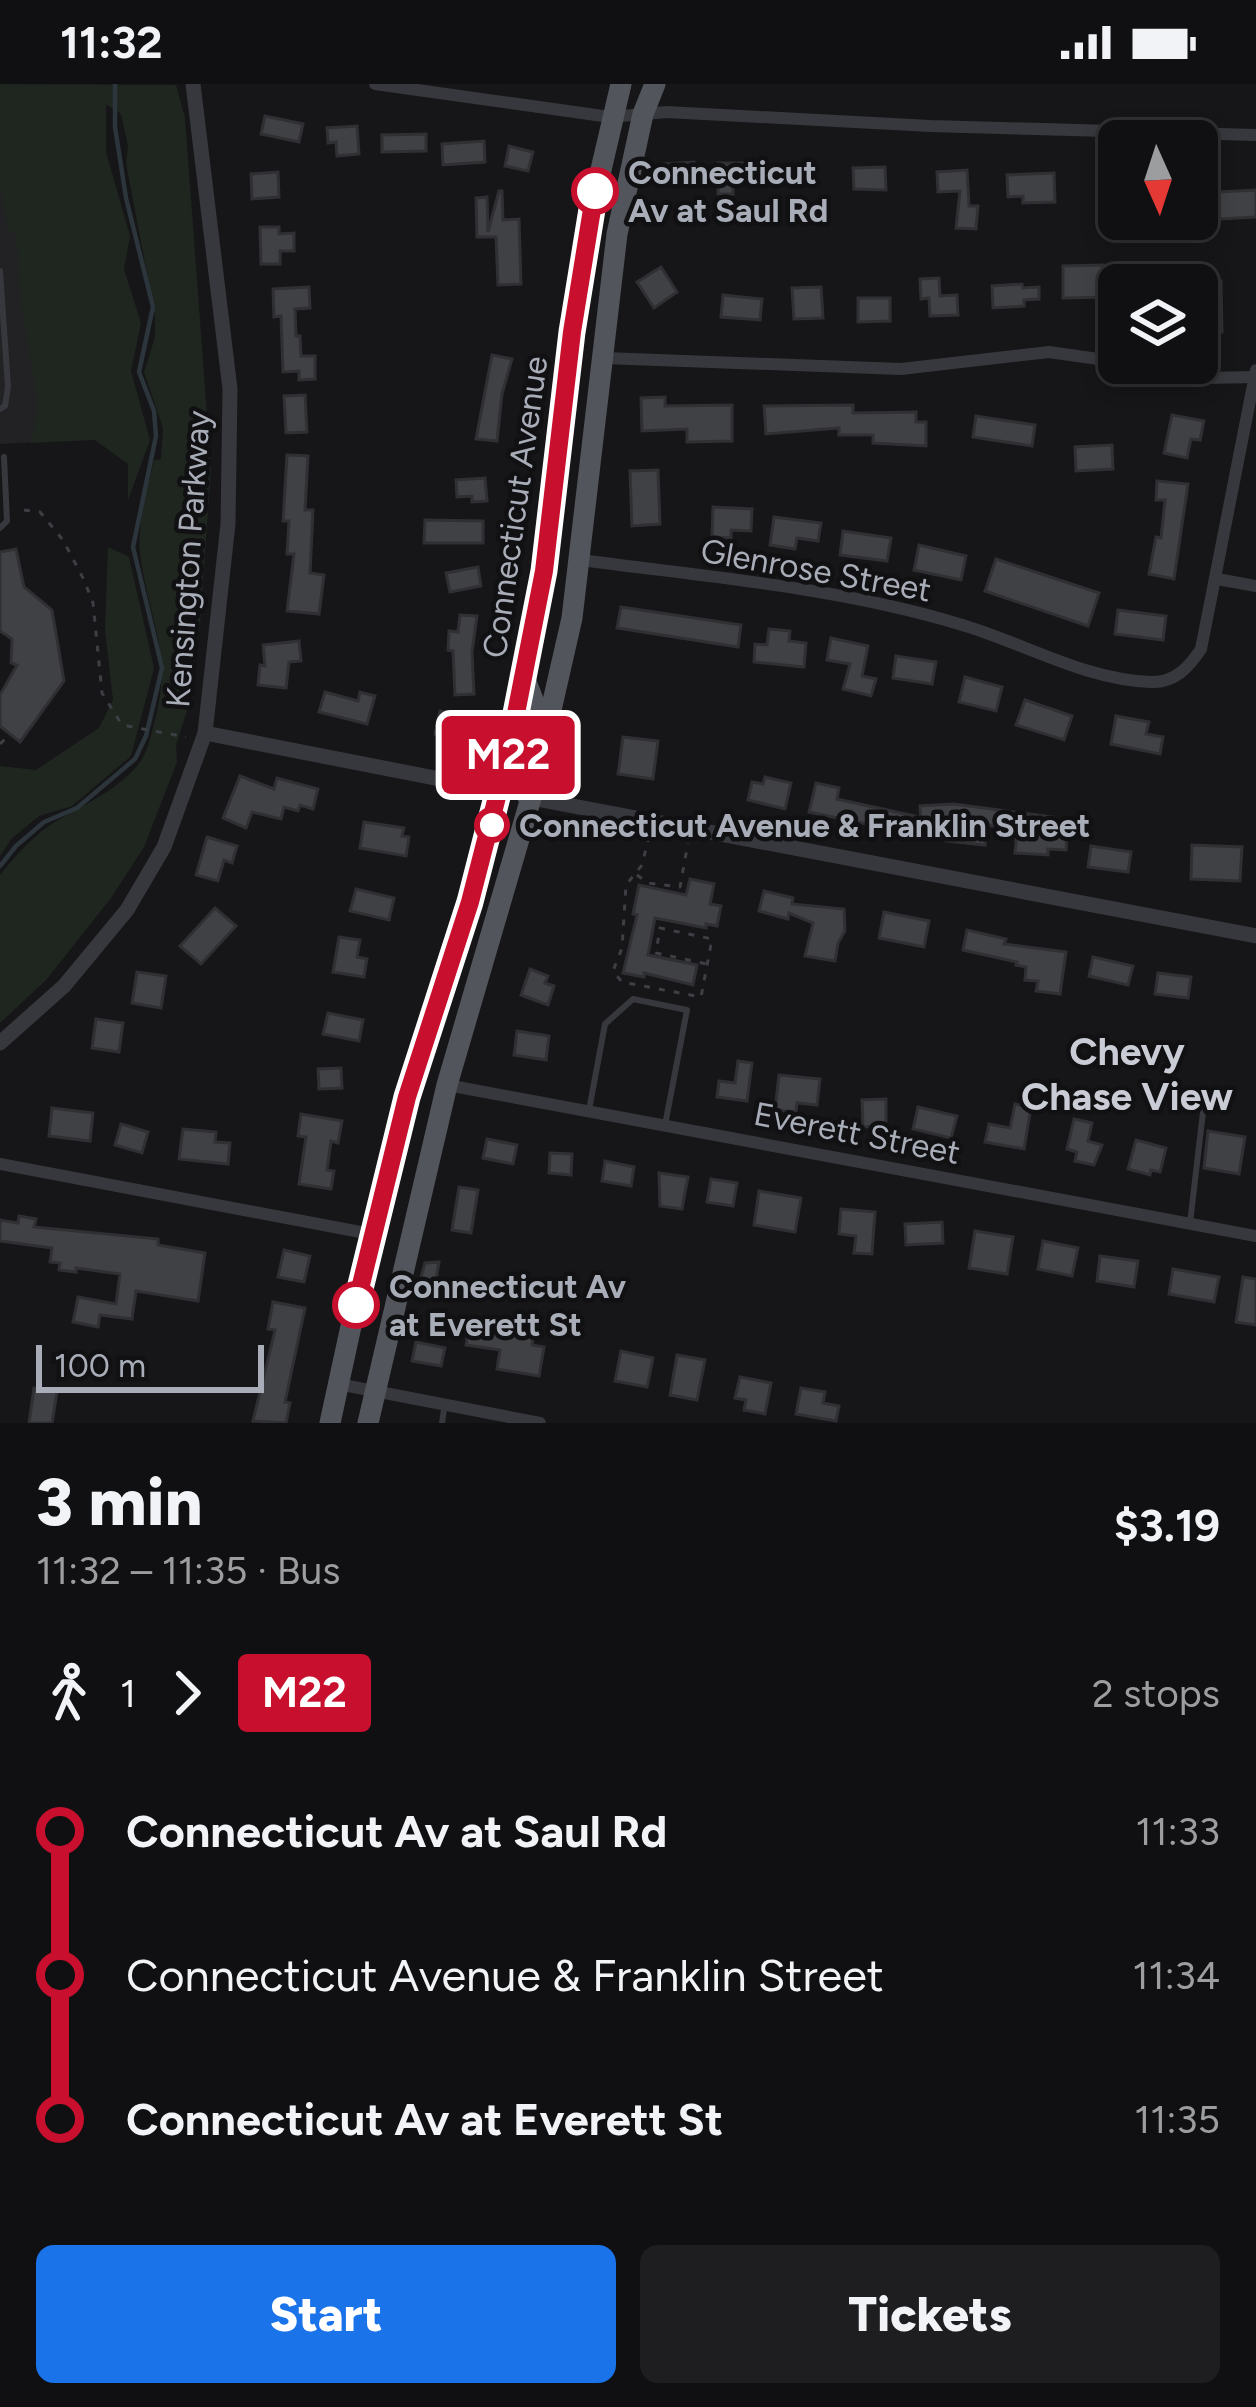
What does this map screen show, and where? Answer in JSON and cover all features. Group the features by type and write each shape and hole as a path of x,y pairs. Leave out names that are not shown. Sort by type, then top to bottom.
{"main road":[{"name":"Connecticut Avenue","path":"330,1423 407,1097 500,791 550,524 590,218 621,84"},
{"name":"Connecticut Avenue","path":"368,1423 447,1085 531,798 581,560 617,234 643,114 655,84"},
{"path":"524,678 535,705 522,768 525,793 531,798"},
{"path":"500,791 515,806 503,868 508,884"}],"street":[{"name":"Kensington Parkway","path":"0,1043 64,986 127,910 164,848 205,733 227,524 230,388 193,84"},
{"path":"375,84 610,117 667,112 949,127 1256,135"},
{"path":"604,358 902,369 1049,352 1098,359"},
{"path":"1218,377 1256,374 1217,579 1256,586"},
{"name":"Glenrose Street","path":"581,560 851,597 962,624 1048,658 1151,682 1187,670 1201,649 1217,579"},
{"path":"205,733 500,791"},
{"path":"531,798 1256,936"},
{"name":"Everett Street","path":"447,1085 1256,1236"},
{"path":"0,1164 371,1234"},
{"path":"338,1384 540,1423"}],"lane":[{"path":"0,271 8,387 5,406 0,409"},
{"path":"0,528 7,521 4,457"},
{"path":"589,1110 605,1024 633,999 687,1010 665,1125"},
{"path":"1190,1223 1203,1112"},
{"path":"442,1423 445,1403"}],"path":[{"path":"24,510 40,512 63,540 85,580 93,603 102,693 122,725 188,738"},
{"path":"0,744 10,734"},
{"path":"652,822 646,853 622,898 622,948 613,964 616,978 700,997 707,964 712,939 660,928 656,952 707,964"},
{"path":"636,873 648,883 680,887 690,829"}],"shaded area":[{"path":"0,84 68,440 0,444"},
{"path":"0,84 176,85 185,118 211,469 200,624 188,707 176,745 177,762 144,847 111,898 46,980 0,1023 0,875 46,828 135,769 150,737 159,700 161,659 140,536 154,460 161,459 163,428 144,372 155,337 155,316 126,163 128,146 121,114 106,104 106,152 130,236 124,269 141,323 131,371 150,440 128,500 128,464 95,440 30,443 38,407 16,233 9,232 0,183"},
{"path":"108,547 129,557 154,668 131,756 72,806 39,816 12,838 0,856 0,766 36,770 99,728 113,700 105,630"}],"building":[{"path":"265,116 303,124 299,142 261,134"},
{"path":"357,126 359,154 337,156 336,142 328,143 327,128"},
{"path":"426,134 426,151 382,152 382,135"},
{"path":"484,141 485,162 443,165 442,144"},
{"path":"509,146 533,152 528,171 505,166"},
{"path":"694,162 695,181 665,182 664,164"},
{"path":"718,163 749,163 749,182 733,183 733,194 718,194"},
{"path":"885,167 886,190 854,189 853,168"},
{"path":"967,170 969,206 978,206 976,229 956,228 960,191 938,192 937,172"},
{"path":"278,172 279,197 252,199 251,174"},
{"path":"1054,173 1055,202 1023,203 1023,196 1008,197 1007,175"},
{"path":"1256,190 1256,217 1218,219 1218,192"},
{"path":"499,191 503,220 519,219 521,284 498,285 496,237 477,237 476,198 487,197 488,232"},
{"path":"260,227 294,233 294,251 280,251 280,264 261,264"},
{"path":"1098,265 1098,297 1063,298 1063,266"},
{"path":"661,267 677,292 654,308 637,282"},
{"path":"939,278 940,296 957,295 958,315 930,316 929,298 921,299 920,279"},
{"path":"1218,281 1221,281 1222,332 1218,332"},
{"path":"1022,284 1023,288 1039,287 1039,299 1024,300 1024,306 993,308 992,286"},
{"path":"309,287 310,308 295,309 296,336 300,336 301,356 315,356 315,379 299,380 299,371 283,372 281,316 274,317 273,289"},
{"path":"821,287 823,318 794,319 792,288"},
{"path":"723,295 762,299 760,320 721,317"},
{"path":"858,298 890,298 890,321 858,322"},
{"path":"492,355 512,359 497,441 476,439"},
{"path":"305,395 307,432 286,433 284,396"},
{"path":"665,397 665,406 732,405 732,441 687,442 687,429 642,431 641,398"},
{"path":"853,405 853,413 916,412 916,422 926,422 926,446 873,443 873,435 839,435 839,428 766,434 764,406"},
{"path":"1172,415 1204,421 1200,440 1191,439 1187,458 1164,453"},
{"path":"976,416 1035,425 1032,446 973,437"},
{"path":"1112,445 1113,469 1076,471 1075,447"},
{"path":"287,455 308,456 305,510 313,510 310,573 324,575 319,614 287,611 294,554 287,554 289,521 283,521"},
{"path":"658,470 660,524 632,526 630,471"},
{"path":"485,478 487,501 457,497 456,480"},
{"path":"1157,481 1188,484 1174,579 1149,574 1156,537 1161,538 1165,500 1156,500"},
{"path":"713,507 752,509 751,531 731,530 731,538 712,537"},
{"path":"774,517 821,523 818,541 797,538 795,549 770,545"},
{"path":"425,520 483,521 483,543 424,543"},
{"path":"843,531 891,538 887,561 840,555"},
{"path":"919,545 966,556 961,580 914,570"},
{"path":"16,549 24,587 52,610 64,681 20,742 0,726 0,695 17,665 11,663 12,639 0,631 0,552"},
{"path":"996,559 1099,593 1088,626 985,591"},
{"path":"478,567 481,586 450,592 446,573"},
{"path":"621,607 741,625 738,647 617,628"},
{"path":"1118,610 1166,616 1163,640 1115,634"},
{"path":"460,615 477,616 472,652 474,694 455,695 449,631 458,632"},
{"path":"769,629 790,631 789,641 806,643 804,667 754,662 755,644 767,645"},
{"path":"831,638 868,646 862,676 876,679 871,696 843,689 850,664 827,660"},
{"path":"299,641 301,661 289,662 286,688 258,685 260,665 265,666 263,645"},
{"path":"896,656 936,662 932,684 893,678"},
{"path":"965,677 1002,687 996,711 959,702"},
{"path":"325,692 358,701 360,692 375,696 367,724 319,712"},
{"path":"1025,700 1072,716 1064,740 1016,725"},
{"path":"440,711 466,716 461,740 435,734"},
{"path":"1116,716 1149,722 1146,734 1163,737 1160,754 1111,744"},
{"path":"623,737 658,741 653,779 618,774"},
{"path":"240,776 274,789 277,778 318,789 313,809 284,807 281,819 252,812 246,828 223,818"},
{"path":"765,777 791,783 785,809 748,800 752,782 763,784"},
{"path":"816,783 839,788 837,799 919,817 915,834 809,812"},
{"path":"954,804 1053,817 1052,831 1067,832 1066,850 1048,849 1048,855 1015,853 1017,829 987,825 985,845 946,841 948,825 921,826 920,806"},
{"path":"364,822 404,828 402,836 409,837 406,856 360,848"},
{"path":"207,837 237,846 232,863 224,860 218,881 196,875"},
{"path":"1192,845 1242,847 1240,881 1191,879"},
{"path":"1091,846 1131,852 1128,872 1088,867"},
{"path":"690,879 714,884 710,904 721,906 717,926 655,918 648,955 697,965 693,985 623,973 639,885 686,895"},
{"path":"356,889 394,898 389,920 350,911"},
{"path":"764,891 793,898 792,904 844,909 845,931 835,961 805,956 813,923 789,913 788,919 759,911"},
{"path":"215,908 236,926 201,964 180,946"},
{"path":"884,912 929,921 924,947 879,938"},
{"path":"967,930 1006,939 1004,944 1066,952 1060,994 1036,991 1038,981 1025,980 1026,967 1017,962 963,950"},
{"path":"339,937 360,940 357,957 367,959 364,977 333,972"},
{"path":"1093,957 1133,966 1128,985 1089,976"},
{"path":"530,969 548,976 545,983 554,986 548,1005 521,995"},
{"path":"137,972 166,976 161,1008 132,1003"},
{"path":"1158,973 1191,977 1188,998 1155,994"},
{"path":"328,1013 363,1020 359,1041 323,1034"},
{"path":"96,1019 123,1023 119,1052 92,1048"},
{"path":"517,1031 549,1036 546,1060 514,1055"},
{"path":"738,1061 752,1063 747,1101 717,1097 719,1081 735,1083"},
{"path":"341,1068 342,1088 319,1089 318,1069"},
{"path":"779,1075 820,1079 817,1105 797,1103 796,1112 775,1110"},
{"path":"886,1099 886,1126 863,1127 862,1100"},
{"path":"1015,1104 1031,1107 1024,1149 985,1142 989,1124 1010,1128"},
{"path":"918,1107 957,1116 951,1138 913,1129"},
{"path":"52,1108 93,1113 90,1141 49,1136"},
{"path":"301,1114 342,1121 338,1143 331,1141 327,1170 334,1171 331,1189 299,1184 306,1137 298,1136"},
{"path":"1074,1119 1092,1123 1088,1141 1102,1145 1094,1165 1075,1161 1077,1152 1067,1149"},
{"path":"121,1124 148,1132 142,1153 115,1145"},
{"path":"183,1129 216,1132 215,1142 230,1143 228,1164 179,1159"},
{"path":"1208,1131 1245,1137 1239,1174 1204,1168"},
{"path":"487,1139 517,1145 513,1164 483,1158"},
{"path":"1136,1140 1166,1148 1160,1172 1151,1170 1150,1175 1128,1169"},
{"path":"550,1153 572,1154 571,1175 549,1173"},
{"path":"605,1161 634,1167 631,1186 602,1181"},
{"path":"659,1173 688,1177 682,1209 660,1206"},
{"path":"711,1179 737,1183 733,1206 707,1202"},
{"path":"459,1187 478,1190 471,1233 452,1230"},
{"path":"759,1191 801,1198 795,1232 754,1225"},
{"path":"841,1209 875,1212 872,1254 854,1253 856,1236 839,1234"},
{"path":"19,1216 36,1219 34,1227 158,1239 158,1245 205,1253 198,1301 136,1291 132,1319 100,1315 98,1327 73,1322 78,1297 116,1304 120,1274 59,1270 60,1263 50,1262 52,1248 0,1241 0,1220 18,1223"},
{"path":"942,1222 943,1243 906,1245 905,1224"},
{"path":"975,1231 1013,1237 1007,1274 969,1268"},
{"path":"1043,1241 1078,1248 1072,1276 1038,1269"},
{"path":"284,1250 310,1256 304,1282 278,1277"},
{"path":"1100,1256 1138,1261 1134,1287 1097,1281"},
{"path":"439,1262 433,1298 416,1295 425,1263"},
{"path":"1173,1269 1219,1277 1214,1302 1169,1294"},
{"path":"1243,1277 1256,1279 1256,1325 1236,1322"},
{"path":"273,1302 305,1308 285,1402 290,1403 286,1423 253,1421 275,1330 268,1329"},
{"path":"469,1325 534,1332 532,1345 544,1347 539,1376 497,1369 500,1350 466,1345"},
{"path":"416,1342 445,1348 441,1366 412,1361"},
{"path":"621,1351 653,1358 647,1387 615,1381"},
{"path":"677,1355 705,1360 697,1400 670,1395"},
{"path":"740,1377 771,1383 765,1414 744,1410 746,1400 735,1398"},
{"path":"34,1388 57,1392 52,1423 29,1423"},
{"path":"801,1388 825,1392 823,1403 839,1406 836,1421 796,1414"}],"waterway":[{"path":"0,866 44,822 77,808 135,759 146,736 162,668 133,547 156,436 154,411 139,372 153,307 126,198 115,127 115,84"}],"bus line":[{"name":"M22","path":"356,1305 407,1097 493,824 544,571 572,332 595,191"}],"place":[{"name":"Connecticut Av at Saul Rd","path":"595,191"},
{"name":"Connecticut Avenue & Franklin Street","path":"492,825"},
{"name":"Connecticut Av at Everett St","path":"356,1305"}],"district":[{"name":"Chevy Chase View","path":"1127,1074"}]}
